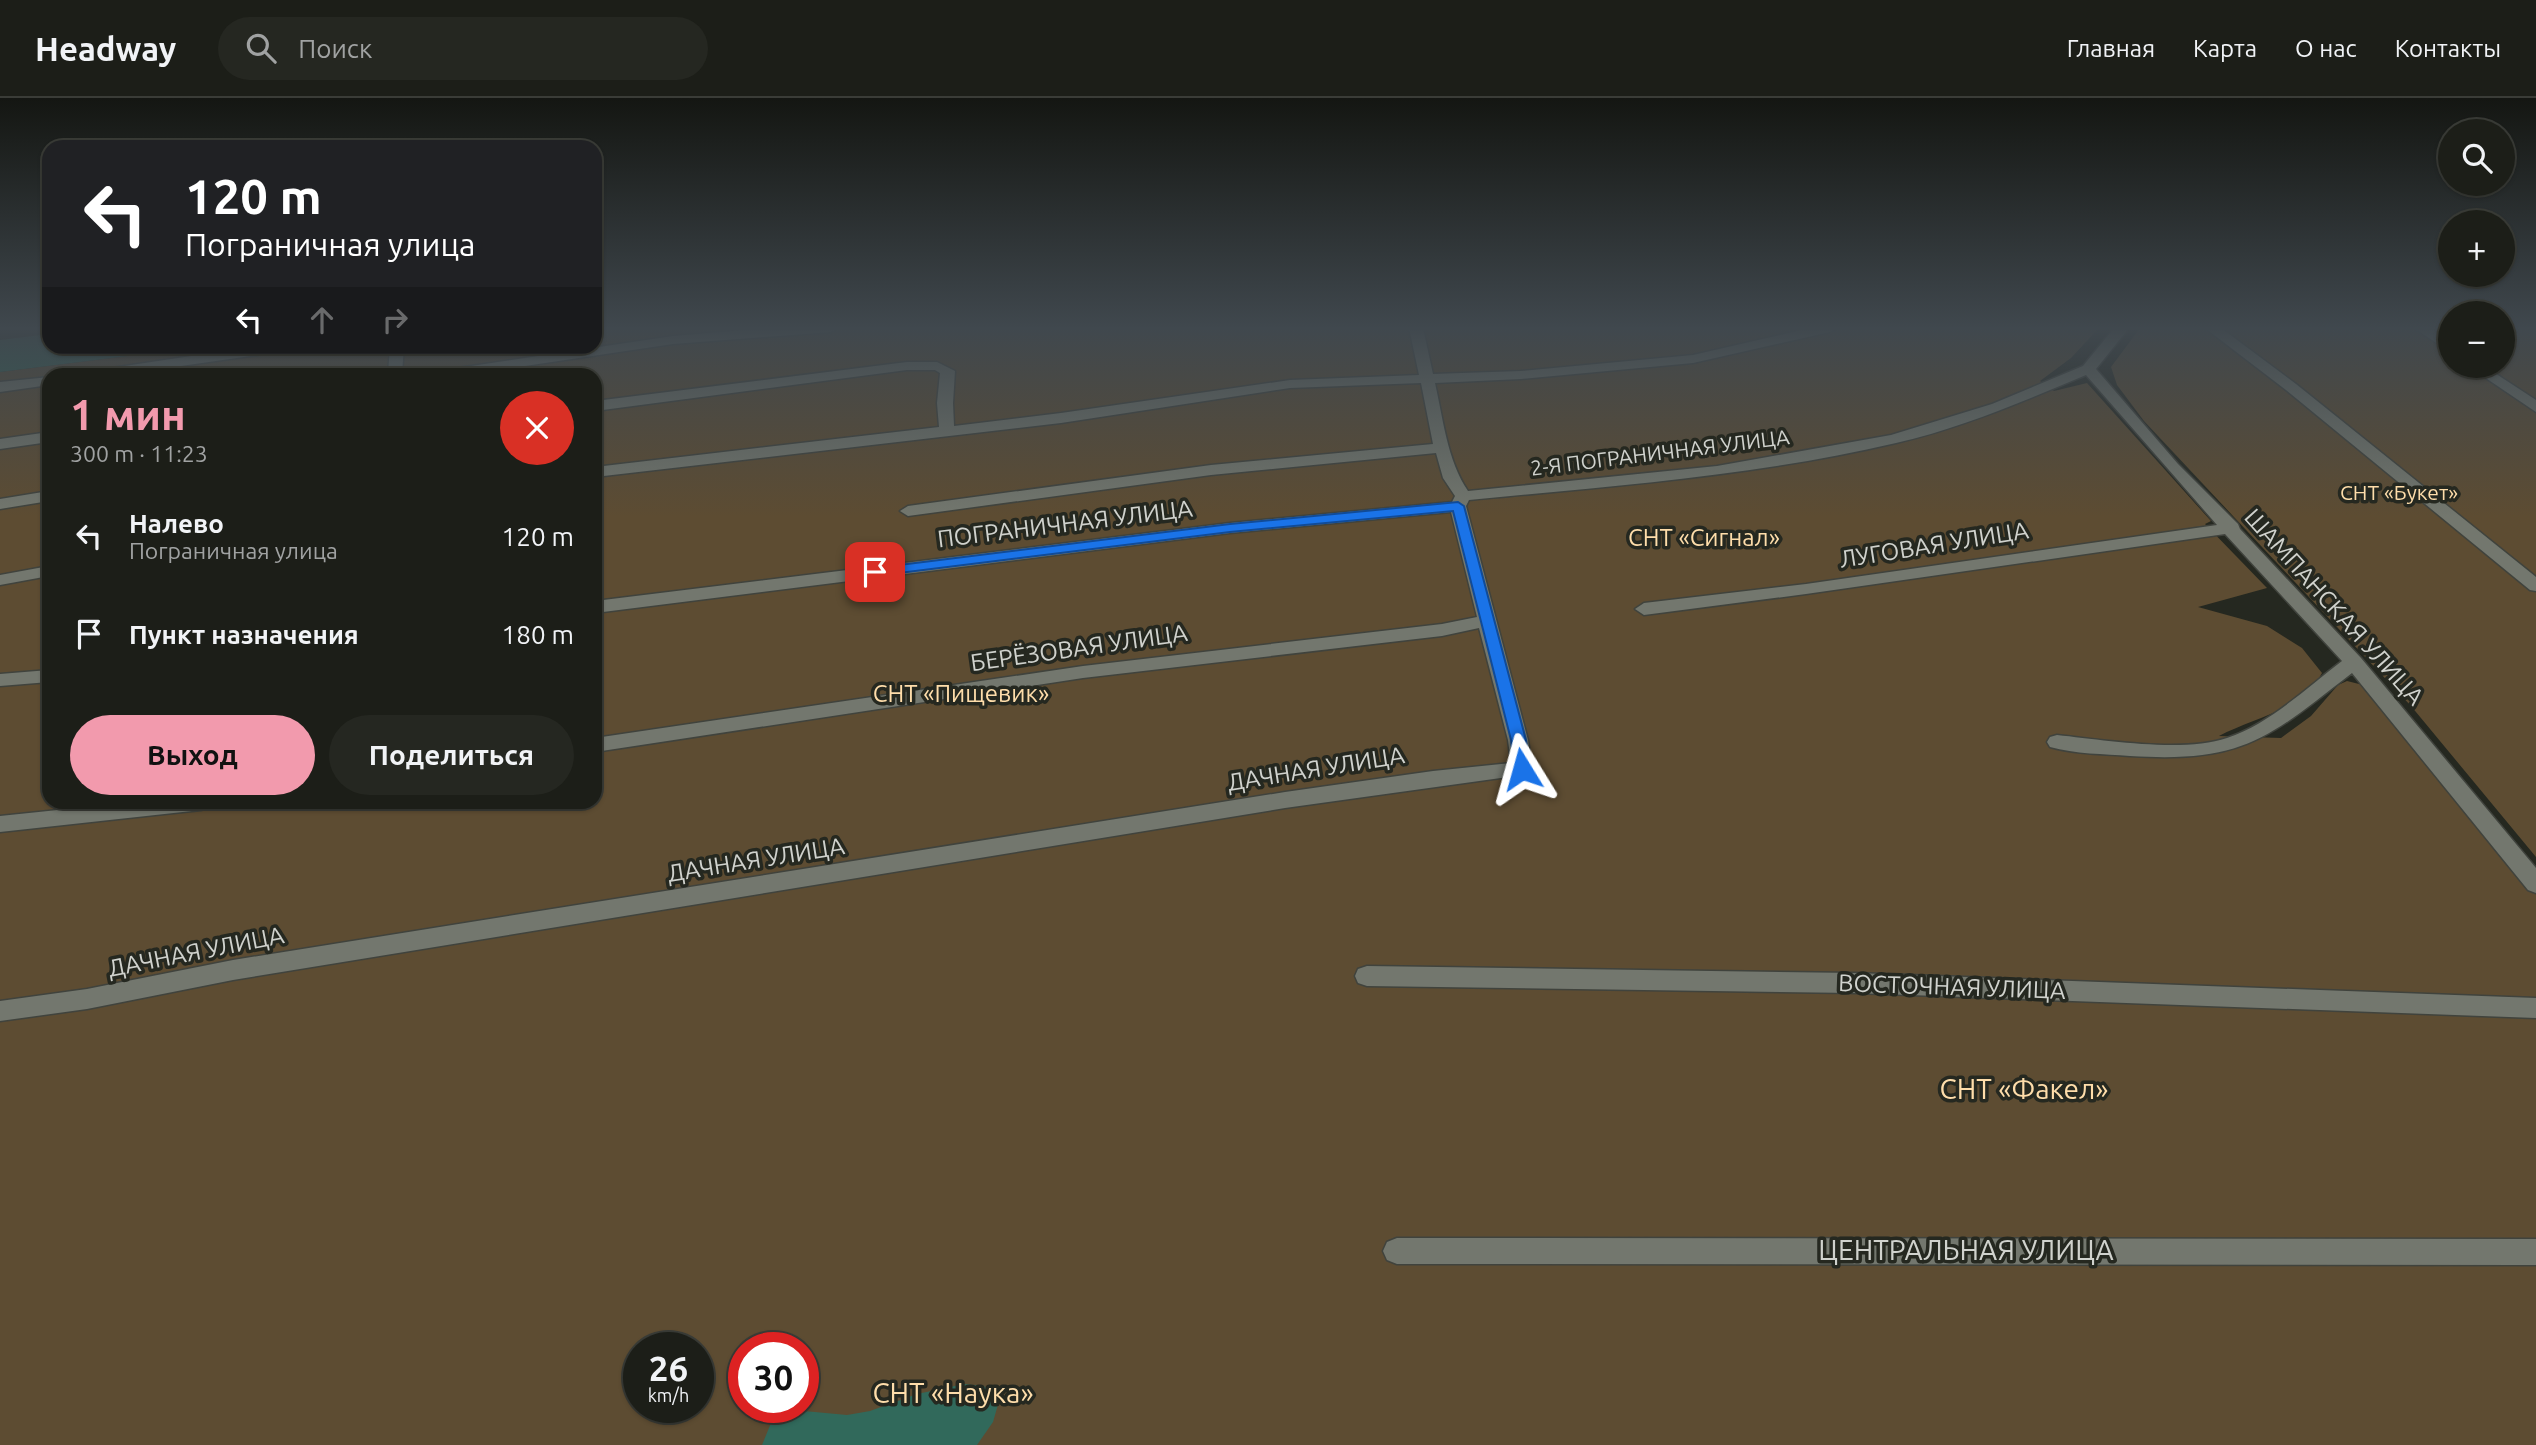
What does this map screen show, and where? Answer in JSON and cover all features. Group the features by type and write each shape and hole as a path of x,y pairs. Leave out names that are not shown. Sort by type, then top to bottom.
{"street":[{"path":"602,405 713,391"},
{"path":"946,391 947,430"},
{"path":"602,471 1061,418 1238,391"},
{"path":"1430,391 1442,448 1461,501 1488,620"},
{"name":"2-Я ПОГРАНИЧНАЯ УЛИЦА","path":"1461,501 1717,471 1894,439 1997,407 2036,391"},
{"name":"ШАМПАНСКАЯ УЛИЦА","path":"2107,391 2172,467 2232,528 2354,662 2536,884"},
{"path":"2296,391 2536,586"},
{"path":"2512,391 2536,407"},
{"path":"0,444 42,438"},
{"path":"908,511 1211,470 1442,448"},
{"path":"0,504 42,497"},
{"name":"ПОГРАНИЧНАЯ УЛИЦА","path":"602,606 1461,501"},
{"name":"ЛУГОВАЯ УЛИЦА","path":"1644,610 2232,528"},
{"path":"0,580 42,572"},
{"name":"БЕРЁЗОВАЯ УЛИЦА","path":"602,744 1083,672 1442,630 1488,620"},
{"name":"ДАЧНАЯ УЛИЦА","path":"0,1011 88,999 233,970 1134,824 1433,778 1522,769 1518,740 1488,620"},
{"path":"2057,742 2104,747 2193,750 2232,744 2276,722 2354,662"},
{"path":"0,680 42,677"},
{"path":"0,824 137,809"},
{"name":"ВОСТОЧНАЯ УЛИЦА","path":"1367,976 1856,983 2536,1008"},
{"name":"ЦЕНТРАЛЬНАЯ УЛИЦА","path":"1397,1251 2536,1252"}],"green space":[{"path":"0,391 42,391 42,809 602,809 602,391 2094,391 2211,521 2205,524 2267,588 2198,607 2267,626 2302,648 2322,673 2303,696 2290,704 2219,736 2281,738 2311,716 2338,685 2347,681 2363,685 2536,891 2536,1445 0,1445"},
{"name":"СНТ «Букет»","path":"2121,391 2536,391 2536,857 2411,706 2144,421"}],"water":[{"path":"964,1384 984,1386 999,1401 993,1422 977,1445 762,1445 771,1423 819,1423 819,1412 847,1415 870,1411 917,1394"}],"route":[{"path":"875,572 1230,528 1458,506 1518,740 1522,769"}],"park label":[{"name":"СНТ «Сигнал»","path":"1704,538"},
{"name":"СНТ «Пищевик»","path":"961,694"},
{"name":"СНТ «Факел»","path":"2024,1089"},
{"name":"СНТ «Наука»","path":"953,1393"}]}
